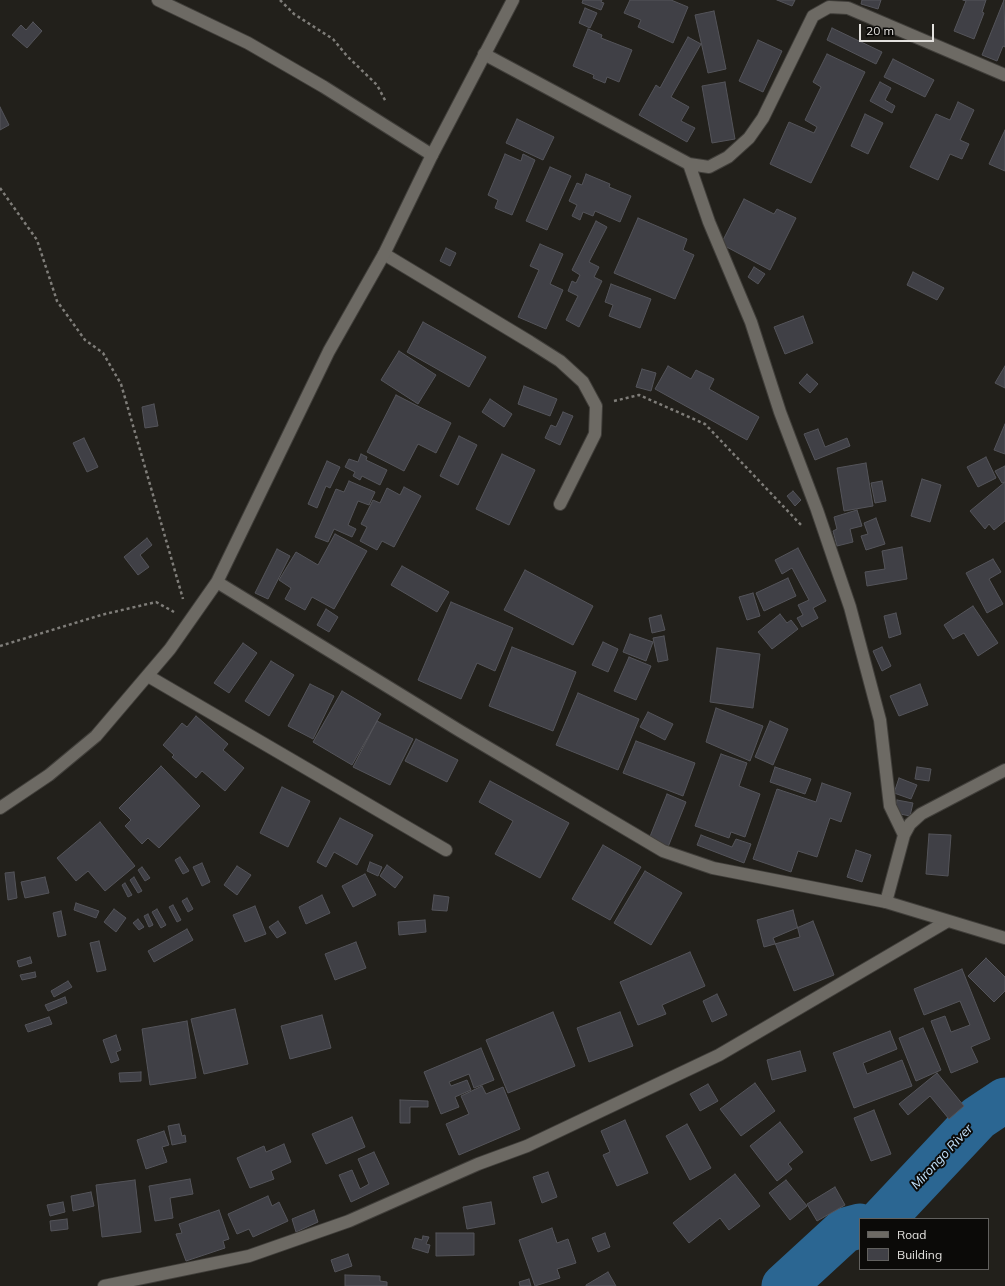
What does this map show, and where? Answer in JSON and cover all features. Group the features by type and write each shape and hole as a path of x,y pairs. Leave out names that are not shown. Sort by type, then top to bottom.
{"street":[{"path":"158,0 248,43 324,87 432,155"},
{"path":"0,808 49,775 96,736 170,649 217,582 329,351 384,254 432,155 512,0"},
{"path":"484,54 689,164 709,167 728,157 749,138 763,118 812,16 829,6 848,8 1005,75"},
{"path":"689,164 709,222 751,322 780,412 818,510 850,607 880,720 890,806 904,835"},
{"path":"384,254 560,361 584,382 596,406 595,434 560,504"},
{"path":"217,582 467,736 663,851 714,868 886,902 946,922 1005,938"},
{"path":"148,676 446,850"},
{"path":"886,902 904,835 910,824 921,814 1005,770"},
{"path":"104,1286 249,1256 349,1221 478,1164 527,1146 719,1055 946,922"}],"path":[{"path":"280,0 294,14 333,39 347,56 377,85 386,103 389,128"},
{"path":"0,188 37,240 57,301 85,340 103,353 121,384 190,622"},
{"path":"596,406 639,395 705,424 807,532"},
{"path":"0,646 101,615 156,602 190,622"}],"building":[{"path":"583,0 602,0 601,2 604,3 601,10 582,3"},
{"path":"630,0 671,0 688,7 673,43 638,27 641,20 624,13"},
{"path":"777,0 795,0 792,6"},
{"path":"862,0 881,0 878,9 861,4"},
{"path":"963,0 986,0 982,12 984,13 974,39 954,31 966,1"},
{"path":"1004,0 1005,47 1003,46 997,61 982,55"},
{"path":"585,8 597,13 590,28 579,23"},
{"path":"714,11 726,69 708,73 695,15"},
{"path":"33,22 42,31 27,48 12,35 21,25 26,30"},
{"path":"832,28 882,52 876,64 827,40"},
{"path":"588,29 602,35 601,38 632,50 619,82 607,77 605,83 593,78 594,75 573,66"},
{"path":"688,37 701,44 671,97 689,107 681,121 695,128 687,142 639,115 656,85 660,88"},
{"path":"758,40 782,51 763,92 739,81"},
{"path":"827,54 865,72 811,183 770,164 789,122 814,133 817,127 805,120 821,87 813,82"},
{"path":"893,59 934,80 925,97 884,77"},
{"path":"725,82 735,139 712,143 702,86"},
{"path":"880,82 891,88 885,100 895,106 892,113 870,101"},
{"path":"958,102 974,110 960,140 969,144 962,159 950,154 938,180 910,167 936,114 950,120"},
{"path":"0,107 9,125 0,130"},
{"path":"865,114 883,123 868,154 851,146"},
{"path":"517,119 554,137 543,160 506,143"},
{"path":"1005,130 1005,171 989,164"},
{"path":"505,154 521,161 523,154 535,160 512,215 495,208 498,200 488,195"},
{"path":"550,167 571,176 547,230 526,221"},
{"path":"586,174 610,184 609,187 631,196 620,222 595,211 593,216 583,212 580,220 572,216 577,205 569,201 577,183 582,185"},
{"path":"744,199 774,214 777,209 796,218 770,270 721,244"},
{"path":"638,218 687,239 683,250 694,255 675,299 614,273"},
{"path":"596,221 607,227 589,262 599,267 594,277 602,281 579,327 566,320 578,296 568,291 572,281 576,283 580,275 572,270"},
{"path":"540,244 563,254 550,284 563,290 546,329 518,317 539,270 530,266"},
{"path":"446,248 456,253 450,266 440,261"},
{"path":"754,267 765,274 758,284 748,277"},
{"path":"913,272 944,288 937,300 907,285"},
{"path":"611,284 651,299 640,328 609,316 613,305 605,302"},
{"path":"803,316 813,343 785,354 774,327"},
{"path":"423,322 486,357 469,387 407,352"},
{"path":"399,351 436,375 418,404 381,380"},
{"path":"668,366 691,379 696,370 714,379 709,389 759,417 747,440 655,389"},
{"path":"1005,366 1005,388 995,383"},
{"path":"642,369 656,373 651,391 636,387"},
{"path":"807,374 818,384 810,393 799,383"},
{"path":"524,386 557,399 550,416 518,404"},
{"path":"396,395 451,423 436,453 418,444 404,471 367,452"},
{"path":"490,399 512,414 504,427 482,412"},
{"path":"154,404 158,426 145,428 142,407"},
{"path":"563,412 573,416 560,445 545,438 551,425 556,427"},
{"path":"1005,424 1005,454 994,450"},
{"path":"818,429 825,447 847,438 850,446 815,460 804,434"},
{"path":"459,436 477,445 458,485 440,476"},
{"path":"84,438 98,467 87,472 73,443"},
{"path":"361,454 367,457 366,460 387,470 380,485 362,476 360,480 353,476 355,472 345,467 349,459 358,462"},
{"path":"502,454 535,470 509,525 476,509"},
{"path":"986,457 996,478 978,487 967,467"},
{"path":"327,461 340,467 330,488 326,486 317,508 308,504"},
{"path":"866,463 873,506 844,511 837,468"},
{"path":"1005,466 1005,482 1002,483 995,471"},
{"path":"922,479 941,485 930,522 911,516"},
{"path":"349,481 375,492 369,505 358,501 348,525 356,529 352,537 334,529 328,542 315,537 336,489 344,492"},
{"path":"882,481 886,501 875,503 871,483"},
{"path":"1005,482 1005,521 994,530 989,524 985,529 970,511"},
{"path":"404,487 421,496 394,547 382,541 377,550 360,541 367,527 361,524 373,500 380,503 387,488 400,495"},
{"path":"793,491 801,500 795,506 787,496"},
{"path":"857,510 862,526 850,529 853,542 837,546 833,531 837,529 834,517"},
{"path":"876,518 885,544 866,550 861,536 868,534 864,523"},
{"path":"335,534 367,551 334,609 312,597 305,610 285,599 291,588 279,580 296,552 318,565"},
{"path":"147,538 152,545 140,555 149,567 138,575 124,557"},
{"path":"902,547 907,579 867,586 865,572 885,569 882,551"},
{"path":"798,548 826,601 813,608 818,618 802,627 797,618 803,615 798,605 809,600 792,568 782,574 775,560"},
{"path":"277,549 290,556 268,599 255,593"},
{"path":"993,559 1001,572 989,579 1003,604 987,613 966,573"},
{"path":"402,566 449,592 437,612 391,585"},
{"path":"525,570 593,606 573,645 504,610"},
{"path":"788,578 796,596 764,611 756,593"},
{"path":"753,593 760,616 747,620 739,597"},
{"path":"451,602 513,628 495,671 477,663 461,699 418,680"},
{"path":"973,606 998,643 978,656 964,633 953,639 944,625"},
{"path":"326,609 338,617 329,632 317,625"},
{"path":"896,613 901,634 889,638 884,616"},
{"path":"780,614 787,623 791,620 798,629 772,649 758,632"},
{"path":"661,615 665,630 652,633 649,618"},
{"path":"630,634 653,642 646,661 623,652"},
{"path":"664,636 668,660 658,662 653,638"},
{"path":"603,642 618,649 608,672 592,665"},
{"path":"243,643 257,653 229,693 214,683"},
{"path":"512,647 576,672 553,731 489,706"},
{"path":"882,647 891,666 882,671 873,651"},
{"path":"717,648 760,654 753,708 710,702"},
{"path":"629,657 651,666 636,700 614,691"},
{"path":"271,661 294,675 269,716 245,701"},
{"path":"310,684 334,696 313,739 288,726"},
{"path":"920,684 928,705 899,716 890,696"},
{"path":"342,691 381,714 352,765 313,742"},
{"path":"578,693 639,719 618,770 556,745"},
{"path":"716,708 763,726 750,761 706,742"},
{"path":"648,712 673,724 665,740 640,727"},
{"path":"196,716 228,744 223,750 244,768 225,791 202,771 196,778 172,757 174,755 163,745 182,723 187,727"},
{"path":"377,721 413,739 390,785 353,767"},
{"path":"770,721 788,729 773,765 755,757"},
{"path":"416,739 458,760 447,782 405,761"},
{"path":"636,741 695,763 683,796 623,773"},
{"path":"721,754 747,763 739,786 760,794 745,837 731,832 729,838 695,826"},
{"path":"161,766 200,806 159,848 148,838 142,844 125,826 131,820 119,808"},
{"path":"775,767 811,779 805,794 770,782"},
{"path":"917,767 931,769 929,781 915,779"},
{"path":"899,778 917,785 911,799 894,793"},
{"path":"490,781 569,823 540,878 495,854 513,821 479,802"},
{"path":"822,783 851,793 841,822 830,818 817,857 798,851 791,872 753,859 777,789 816,802"},
{"path":"282,787 310,801 288,847 260,833"},
{"path":"667,794 686,802 668,847 649,839"},
{"path":"897,800 913,803 910,816 895,813"},
{"path":"340,818 373,835 357,865 334,852 326,867 317,862"},
{"path":"100,822 135,866 105,891 88,871 76,881 57,858"},
{"path":"929,834 951,835 948,876 926,874"},
{"path":"701,835 732,847 736,839 751,844 744,863 697,845"},
{"path":"603,845 641,867 610,920 572,899"},
{"path":"856,850 871,855 862,882 847,877"},
{"path":"180,857 189,871 183,874 175,860"},
{"path":"370,862 382,867 378,876 367,871"},
{"path":"202,863 210,882 202,886 193,867"},
{"path":"387,865 403,877 395,888 380,876"},
{"path":"237,866 251,875 237,895 224,885"},
{"path":"142,867 150,878 145,881 138,870"},
{"path":"645,871 682,893 651,945 614,923"},
{"path":"14,872 17,898 8,900 5,873"},
{"path":"365,874 376,895 353,907 342,886"},
{"path":"45,877 49,893 25,898 21,882"},
{"path":"134,877 142,891 138,893 130,880"},
{"path":"125,883 132,895 128,897 122,885"},
{"path":"322,895 330,913 306,924 299,907"},
{"path":"434,895 449,897 447,911 432,910"},
{"path":"187,898 193,909 188,912 182,901"},
{"path":"76,903 99,911 96,918 74,910"},
{"path":"173,905 181,920 177,922 169,907"},
{"path":"255,906 266,934 245,942 233,915"},
{"path":"114,909 126,918 116,932 104,922"},
{"path":"157,909 166,925 161,928 152,912"},
{"path":"793,910 800,937 764,947 757,920"},
{"path":"61,911 66,935 58,937 53,913"},
{"path":"148,914 153,925 149,927 144,916"},
{"path":"138,919 144,927 139,930 133,923"},
{"path":"425,920 426,932 399,935 398,922"},
{"path":"278,921 286,933 277,938 269,927"},
{"path":"813,921 834,975 794,991 773,938"},
{"path":"187,929 193,940 154,962 148,951"},
{"path":"99,941 106,970 97,972 90,943"},
{"path":"356,942 366,968 335,980 325,954"},
{"path":"690,952 705,986 662,1005 666,1014 638,1025 620,982"},
{"path":"30,957 32,963 19,967 17,961"},
{"path":"986,958 1005,977 1005,991 994,1002 968,976"},
{"path":"962,969 990,1039 971,1047 978,1062 951,1073 931,1021 945,1016 951,1032 970,1025 960,1001 924,1015 914,989"},
{"path":"35,972 36,977 22,980 20,975"},
{"path":"68,981 72,987 54,997 51,991"},
{"path":"717,994 727,1015 712,1022 703,1001"},
{"path":"65,997 67,1003 48,1011 45,1005"},
{"path":"235,1009 248,1064 204,1074 191,1019"},
{"path":"553,1012 575,1066 508,1093 486,1040"},
{"path":"620,1012 633,1046 589,1062 577,1028"},
{"path":"322,1015 331,1048 290,1059 281,1026"},
{"path":"49,1017 52,1024 28,1032 25,1025"},
{"path":"187,1021 196,1078 150,1085 142,1029"},
{"path":"923,1028 941,1070 916,1081 899,1038"},
{"path":"890,1031 897,1049 863,1063 867,1074 902,1060 912,1086 854,1108 833,1053"},
{"path":"116,1035 121,1050 116,1052 119,1060 111,1063 103,1040"},
{"path":"481,1048 494,1080 474,1088 469,1074 449,1082 451,1086 467,1080 471,1090 455,1097 459,1107 441,1114 424,1072"},
{"path":"800,1051 806,1071 772,1080 767,1060"},
{"path":"141,1072 141,1081 120,1082 119,1073"},
{"path":"937,1073 964,1106 949,1119 930,1096 908,1115 899,1104"},
{"path":"755,1083 775,1111 741,1136 720,1109"},
{"path":"708,1084 718,1101 700,1111 690,1094"},
{"path":"482,1086 486,1094 503,1087 520,1129 459,1155 446,1124 469,1114 461,1096"},
{"path":"400,1100 428,1101 428,1107 410,1107 410,1123 400,1123"},
{"path":"874,1110 891,1154 871,1161 854,1118"},
{"path":"352,1117 365,1147 326,1164 312,1134"},
{"path":"625,1120 648,1173 617,1186 603,1155 610,1152 601,1131"},
{"path":"780,1122 803,1152 788,1164 792,1169 777,1181 750,1146"},
{"path":"179,1124 182,1136 185,1135 186,1142 172,1145 168,1126"},
{"path":"687,1124 711,1168 690,1180 666,1136"},
{"path":"164,1131 169,1145 162,1147 167,1162 146,1169 137,1140"},
{"path":"284,1144 291,1162 271,1171 274,1179 250,1188 237,1158 264,1146 266,1152"},
{"path":"374,1152 389,1184 351,1202 339,1175 352,1170 360,1189 369,1184 358,1159"},
{"path":"548,1172 557,1197 542,1203 533,1177"},
{"path":"735,1174 760,1206 729,1230 720,1218 689,1243 673,1223"},
{"path":"190,1179 193,1194 170,1198 173,1218 155,1221 149,1186"},
{"path":"135,1180 141,1232 102,1237 96,1185"},
{"path":"786,1180 807,1206 790,1220 769,1193"},
{"path":"835,1187 845,1205 817,1221 807,1204"},
{"path":"91,1192 94,1206 73,1211 71,1196"},
{"path":"268,1196 272,1206 279,1202 288,1221 253,1237 249,1229 237,1234 228,1214"},
{"path":"63,1202 65,1212 50,1216 47,1205"},
{"path":"491,1202 495,1224 467,1229 463,1207"},
{"path":"219,1210 229,1239 223,1241 225,1248 186,1261 176,1234 182,1233 179,1224"},
{"path":"314,1210 318,1222 296,1232 292,1219"},
{"path":"67,1219 68,1229 51,1231 50,1221"},
{"path":"552,1228 557,1243 568,1239 576,1263 557,1269 560,1278 535,1286 519,1240"},
{"path":"436,1233 474,1233 474,1255 436,1256"},
{"path":"605,1233 610,1247 598,1252 592,1238"},
{"path":"423,1236 429,1237 426,1244 430,1245 428,1253 412,1248 415,1238 422,1240"},
{"path":"348,1254 352,1266 335,1272 331,1260"},
{"path":"608,1272 616,1286 586,1286 586,1285"},
{"path":"345,1275 380,1276 380,1281 387,1282 387,1286 345,1286"},
{"path":"529,1279 531,1286 520,1286 519,1282"}],"waterway":[{"name":"Mirongo River","path":"884,1218 978,1118 1005,1100"},
{"name":"Mirongo River","path":"784,1286 845,1230 859,1226"}]}
